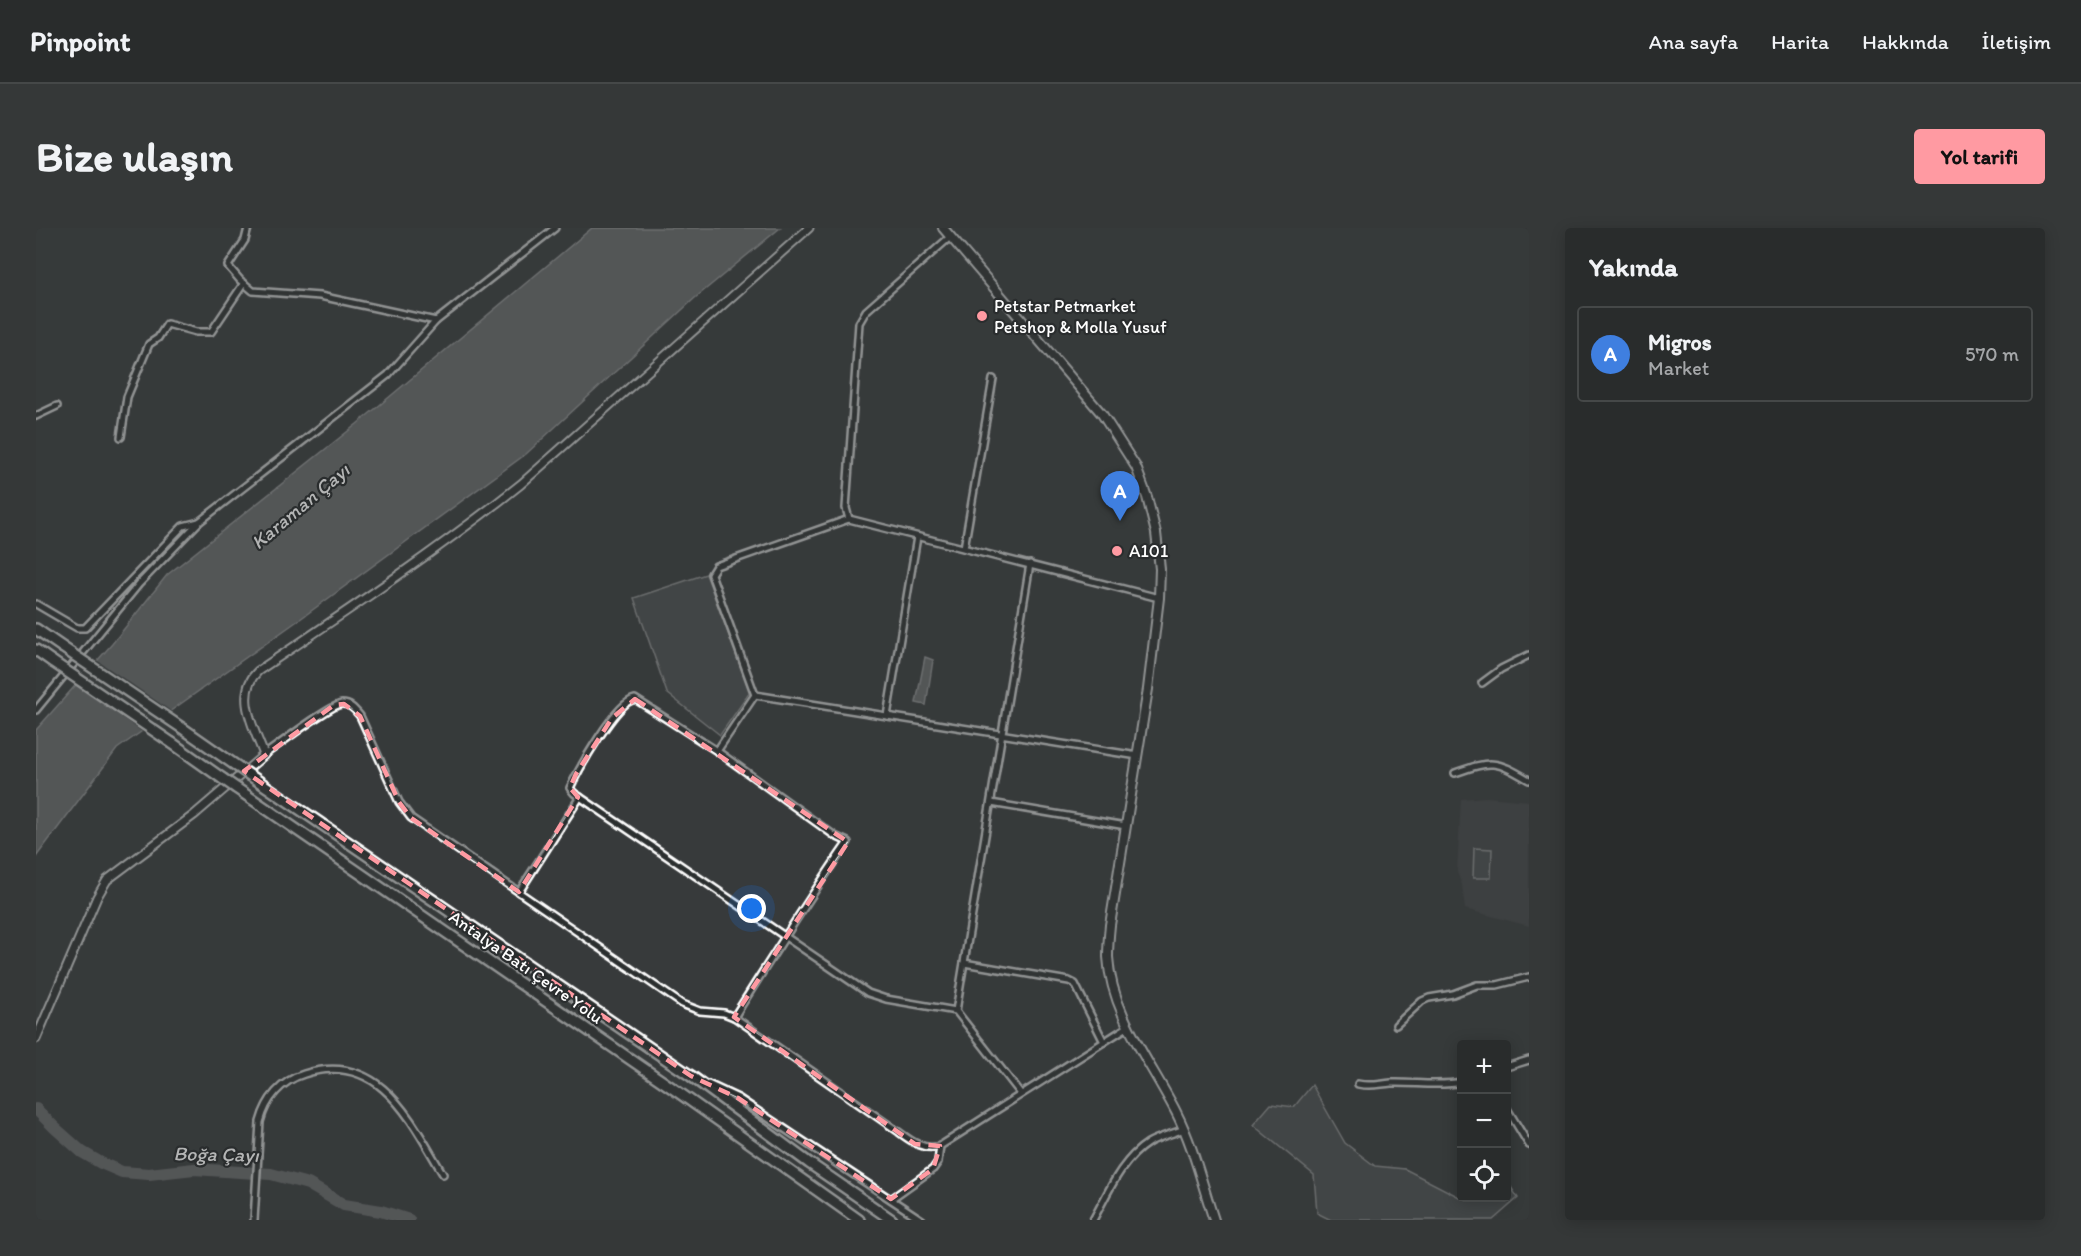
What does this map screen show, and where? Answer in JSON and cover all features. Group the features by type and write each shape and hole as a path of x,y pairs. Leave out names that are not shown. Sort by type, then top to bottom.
{"highway":[{"path":"36,629 691,1077 892,1220"},
{"name":"Antalya Batı Çevre Yolu","path":"36,650 678,1092 859,1220"}],"main road":[{"path":"943,228 1102,414 1136,467 1147,497 1156,533 1160,568 1159,598 1138,756 1110,925 1108,957 1112,981 1129,1026 1184,1129 1214,1220"}],"street":[{"path":"248,228 245,240 228,266 253,291 320,296 436,321"},
{"path":"36,710 139,584 199,522 388,375 436,321 555,228"},
{"path":"264,755 247,707 246,693 249,679 258,670 335,619 491,508 521,484 809,228"},
{"path":"849,519 846,508 859,323 866,311 950,237"},
{"path":"121,437 127,398 149,344 158,338 167,324 196,332 211,332 244,284"},
{"path":"964,548 993,379"},
{"path":"36,416 57,406"},
{"path":"755,695 711,573 716,566 849,519 1159,598"},
{"path":"36,604 77,628 86,628 183,526 199,522"},
{"path":"888,716 917,537"},
{"path":"956,1011 1030,564"},
{"path":"1482,683 1501,669 1529,655"},
{"path":"755,695 1138,756"},
{"path":"717,751 755,695"},
{"path":"734,1017 785,938 848,842 836,836 717,751 635,699 628,700 612,718 576,774 570,788 785,938 868,993 886,999 956,1011 1021,1094"},
{"path":"36,1039 97,897 107,880 194,815 264,755 287,741 334,705 344,704 353,707 360,716 399,802 411,818 682,1004 700,1011 724,1013 734,1017 915,1144 928,1148 940,1146 1129,1026"},
{"path":"1455,773 1488,764 1500,764 1529,780"},
{"path":"519,892 580,796"},
{"path":"991,803 1126,826"},
{"path":"964,963 1069,981 1075,984 1104,1042"},
{"path":"1396,1025 1422,1001 1429,998 1453,994 1477,985 1497,985 1529,977"},
{"path":"1511,1065 1529,1060"},
{"path":"254,1220 260,1122 263,1108 272,1094 284,1084 296,1076 313,1071 346,1070 362,1074 387,1090 403,1110 443,1174"},
{"path":"691,1077 738,1098 922,1220"},
{"path":"1358,1084 1375,1087 1389,1083 1457,1083"},
{"path":"1511,1115 1529,1145"},
{"path":"1093,1220 1130,1158 1148,1143 1184,1129"},
{"path":"891,1199 933,1169 938,1162 940,1146"}],"highlighted area":[{"path":"635,699 848,842 734,1017 915,1144 940,1146 933,1169 891,1199 738,1098 691,1076 244,771 334,705 344,704 360,716 399,802 411,818 519,892 578,797 570,788 576,774 612,718"}],"shaded area":[{"path":"706,574 750,692 720,735 667,693 634,598"},
{"path":"1487,797 1529,801 1529,926 1465,909 1462,885 1457,872 1461,799"},
{"path":"1474,848 1492,849 1491,878 1473,878"},
{"path":"1312,1085 1345,1143 1375,1166 1405,1169 1457,1196 1457,1202 1511,1202 1511,1187 1518,1198 1493,1220 1331,1220 1317,1213 1314,1175 1253,1125 1271,1104 1294,1107"}],"water":[{"name":"Karaman Çayı","path":"592,228 780,228 695,298 526,454 117,749 36,857 36,730 112,644 167,575 357,424"},
{"path":"925,657 933,660 926,705 916,703"}],"pier":[{"path":"95,659 174,713 145,734 73,683"}],"waterway":[{"name":"Boğa Çayı","path":"36,1109 82,1152 122,1172 149,1174 194,1169 271,1174 308,1184 344,1205 381,1211 409,1220"}],"place":[{"name":"Petstar Petmarket Petshop & Molla Yusuf","path":"982,316"},
{"name":"Migros","path":"1120,521"},
{"name":"A101","path":"1117,551"}]}
